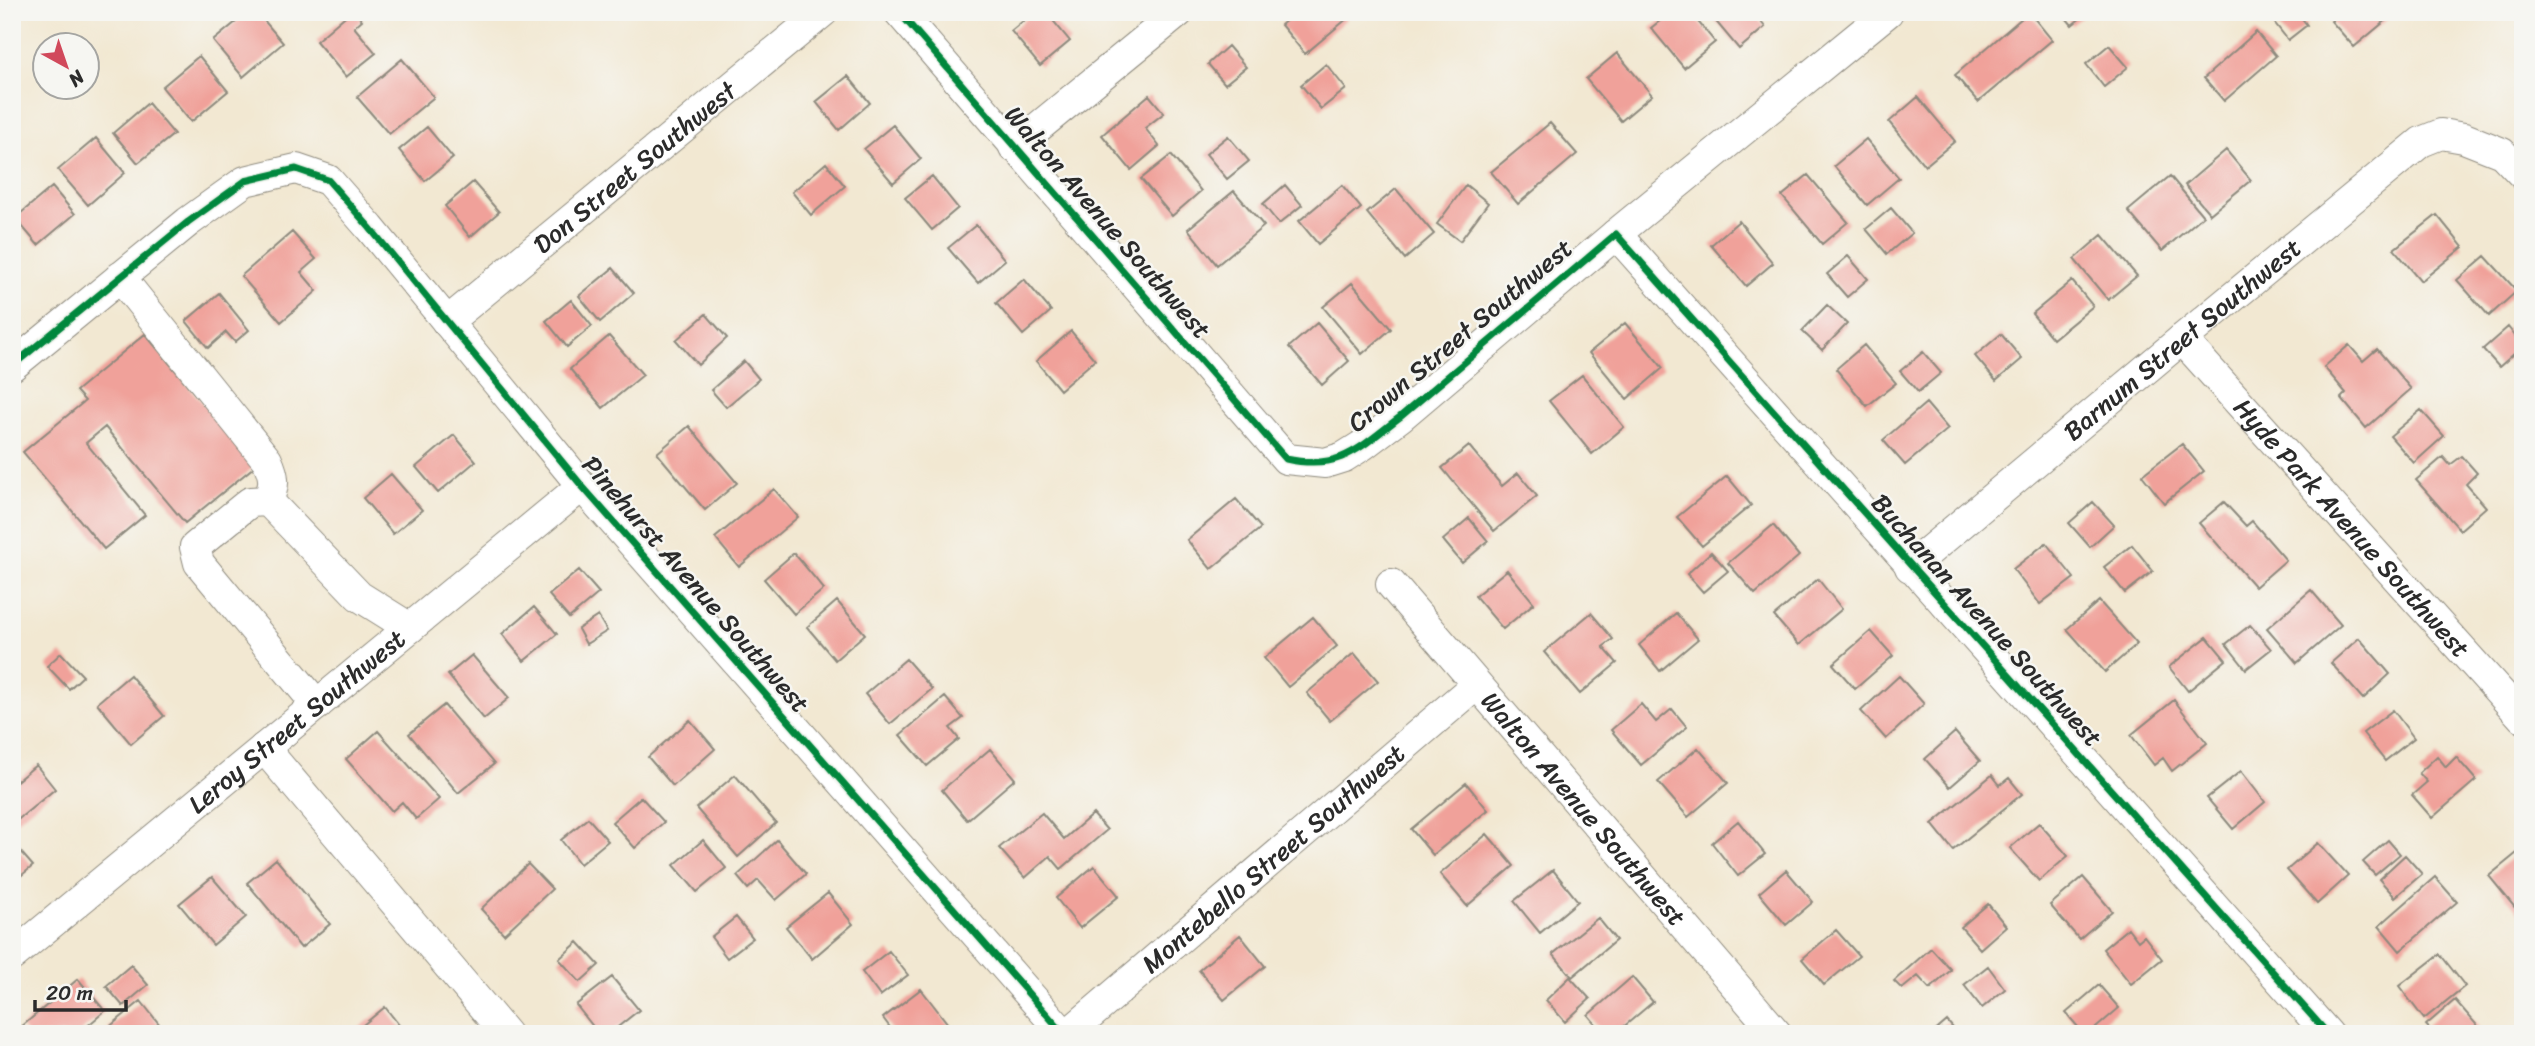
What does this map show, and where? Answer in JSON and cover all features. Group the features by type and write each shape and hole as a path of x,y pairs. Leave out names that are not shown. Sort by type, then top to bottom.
{"street":[{"name":"Don Street Southwest","path":"447,322 822,12"},
{"name":"Walton Avenue Southwest","path":"899,12 1286,459"},
{"path":"1014,147 1179,12"},
{"name":"Crown Street Southwest","path":"1286,459 1325,463 1344,457 1363,445 1400,417 1616,233 1888,12"},
{"name":"Barnum Street Southwest","path":"1910,566 2421,142 2441,134 2464,138 2502,153 2523,175"},
{"name":"Pinehurst Avenue Southwest","path":"120,277 188,222 245,181 296,169 328,180 582,486 1066,1034"},
{"name":"Buchanan Avenue Southwest","path":"1616,233 2328,1034"},
{"path":"16,356 120,277 267,460 274,473 275,485 268,501"},
{"name":"Hyde Park Avenue Southwest","path":"2182,339 2523,718"},
{"name":"Leroy Street Southwest","path":"12,957 582,486"},
{"path":"317,705 197,560 195,547 250,502 268,501 359,596 410,628"},
{"name":"Walton Avenue Southwest","path":"1391,584 1777,1034"},
{"name":"Montebello Street Southwest","path":"1066,1034 1476,685"},
{"path":"264,748 506,1034"}],"building":[{"path":"248,12 257,12 283,43 243,77 213,41"},
{"path":"350,12 355,12 362,20 354,27 376,53 346,77 316,41"},
{"path":"1034,12 1046,12 1070,41 1040,66 1011,31"},
{"path":"1296,12 1355,12 1305,54 1281,25"},
{"path":"1671,12 1690,12 1715,42 1684,68 1651,28"},
{"path":"1708,12 1753,12 1765,27 1739,49"},
{"path":"2029,12 2052,40 1978,102 1955,75"},
{"path":"2061,12 2088,12 2072,25"},
{"path":"2276,12 2297,12 2307,25 2288,40 2270,17"},
{"path":"2342,12 2386,12 2390,17 2354,47 2331,21"},
{"path":"2256,32 2276,56 2224,101 2204,78"},
{"path":"2109,45 2128,67 2104,87 2086,64"},
{"path":"1228,46 1246,67 1225,84 1208,64"},
{"path":"1617,53 1652,95 1621,121 1586,79"},
{"path":"199,56 228,91 191,122 162,87"},
{"path":"402,59 434,97 389,134 357,97"},
{"path":"1326,64 1346,89 1321,109 1301,85"},
{"path":"848,76 870,103 839,130 816,102"},
{"path":"1149,95 1164,113 1145,128 1159,146 1131,170 1102,135"},
{"path":"1918,97 1955,141 1925,166 1889,122"},
{"path":"148,103 174,134 138,163 113,133"},
{"path":"1550,123 1577,154 1518,204 1491,172"},
{"path":"893,125 921,159 893,183 864,149"},
{"path":"427,127 453,158 425,181 399,150"},
{"path":"1228,136 1249,161 1227,179 1206,154"},
{"path":"96,138 125,173 88,205 58,170"},
{"path":"1866,139 1899,178 1867,205 1834,166"},
{"path":"2226,150 2251,180 2210,214 2185,185"},
{"path":"1171,155 1201,191 1172,216 1141,179"},
{"path":"826,163 845,186 811,215 792,192"},
{"path":"1808,175 1848,222 1822,244 1782,196"},
{"path":"932,176 958,208 932,230 905,198"},
{"path":"2170,176 2203,216 2162,251 2128,211"},
{"path":"473,182 499,212 470,237 445,206"},
{"path":"1285,185 1302,205 1279,224 1263,204"},
{"path":"1342,185 1361,208 1318,244 1299,221"},
{"path":"1466,185 1488,203 1460,241 1437,224"},
{"path":"52,187 75,214 38,245 15,218"},
{"path":"1396,189 1434,234 1405,259 1367,213"},
{"path":"1234,191 1264,226 1217,265 1188,229"},
{"path":"1891,208 1912,233 1887,254 1866,229"},
{"path":"2437,215 2463,247 2421,281 2394,249"},
{"path":"1739,221 1773,263 1746,286 1711,245"},
{"path":"976,225 1005,260 978,283 948,248"},
{"path":"292,232 316,259 301,272 317,291 281,322 241,276"},
{"path":"2102,235 2137,276 2108,300 2074,259"},
{"path":"1848,256 1868,279 1847,297 1827,274"},
{"path":"2485,256 2517,291 2489,316 2457,280"},
{"path":"613,268 634,293 600,322 579,296"},
{"path":"1024,279 1051,311 1023,335 996,303"},
{"path":"2072,281 2093,306 2053,339 2032,314"},
{"path":"1352,283 1391,329 1362,354 1323,307"},
{"path":"219,293 249,330 235,342 226,332 208,348 186,321"},
{"path":"571,300 592,326 567,347 546,321"},
{"path":"1827,305 1847,324 1822,350 1802,331"},
{"path":"706,314 727,338 698,365 676,340"},
{"path":"1317,323 1349,361 1322,385 1289,347"},
{"path":"1625,323 1663,368 1627,399 1589,353"},
{"path":"2508,327 2523,346 2499,367 2483,349"},
{"path":"1071,331 1095,360 1060,390 1036,361"},
{"path":"145,334 255,466 185,523 105,427 86,443 145,515 104,549 23,452 85,401 76,391"},
{"path":"2001,334 2022,359 1996,381 1975,356"},
{"path":"609,336 643,375 603,408 570,369"},
{"path":"1864,345 1896,383 1867,406 1836,369"},
{"path":"2349,345 2363,361 2377,349 2411,389 2366,428 2341,398 2346,393 2324,367"},
{"path":"1923,352 1941,373 1918,392 1900,371"},
{"path":"744,361 759,379 726,407 711,390"},
{"path":"1582,375 1624,427 1592,454 1549,401"},
{"path":"1926,403 1948,429 1905,465 1883,440"},
{"path":"2421,410 2444,436 2414,463 2390,436"},
{"path":"689,426 737,483 705,510 657,453"},
{"path":"454,435 476,461 438,493 416,467"},
{"path":"2182,444 2204,471 2164,503 2142,475"},
{"path":"1469,446 1502,486 1518,473 1537,496 1494,531 1442,468"},
{"path":"2462,456 2477,473 2466,484 2486,507 2460,530 2416,480 2443,457 2450,465"},
{"path":"391,474 422,510 393,534 363,498"},
{"path":"1727,476 1751,505 1702,546 1677,517"},
{"path":"774,489 798,517 739,567 715,538"},
{"path":"1236,499 1261,528 1211,569 1187,540"},
{"path":"2093,502 2114,525 2090,547 2069,523"},
{"path":"2224,502 2246,526 2252,521 2286,560 2255,587 2199,523"},
{"path":"1469,518 1488,541 1462,563 1443,540"},
{"path":"1773,525 1799,556 1755,594 1728,563"},
{"path":"2046,543 2074,578 2040,604 2013,569"},
{"path":"2132,545 2153,571 2125,593 2104,567"},
{"path":"1711,552 1728,571 1703,592 1687,574"},
{"path":"794,553 824,589 794,614 764,579"},
{"path":"579,570 599,593 569,618 549,595"},
{"path":"1507,570 1534,603 1503,629 1475,596"},
{"path":"1818,579 1842,609 1799,645 1774,616"},
{"path":"2311,590 2341,625 2297,663 2267,628"},
{"path":"837,601 865,634 835,660 807,627"},
{"path":"2099,601 2137,644 2105,672 2067,629"},
{"path":"534,607 557,634 524,661 502,634"},
{"path":"1591,613 1613,639 1603,647 1617,663 1580,694 1544,652"},
{"path":"1676,613 1698,639 1660,671 1639,645"},
{"path":"598,616 607,631 586,644 578,629"},
{"path":"1313,617 1337,646 1288,687 1264,658"},
{"path":"2250,625 2271,649 2246,669 2226,644"},
{"path":"1871,631 1893,656 1855,689 1833,664"},
{"path":"2207,637 2226,660 2188,691 2169,667"},
{"path":"2359,638 2390,674 2363,699 2331,663"},
{"path":"61,653 83,676 69,689 47,666"},
{"path":"1354,653 1378,681 1330,721 1307,693"},
{"path":"472,655 509,698 484,719 448,675"},
{"path":"906,659 932,689 890,724 865,694"},
{"path":"130,675 164,716 131,744 97,703"},
{"path":"1899,676 1924,704 1886,739 1861,711"},
{"path":"945,697 963,718 950,728 959,739 927,766 900,735"},
{"path":"2174,700 2207,743 2172,771 2163,758 2154,765 2131,735"},
{"path":"1641,704 1656,722 1672,709 1687,727 1641,765 1611,730"},
{"path":"444,705 494,764 458,793 409,734"},
{"path":"2393,710 2414,738 2385,761 2363,733"},
{"path":"690,720 715,749 673,786 648,757"},
{"path":"378,731 439,799 416,819 402,802 392,811 346,759"},
{"path":"1955,732 1980,761 1950,787 1925,759"},
{"path":"1698,748 1728,783 1688,817 1658,782"},
{"path":"990,749 1015,779 967,820 942,790"},
{"path":"2437,756 2446,767 2456,757 2476,780 2432,818 2412,795 2427,782 2419,773"},
{"path":"36,765 55,789 15,822 12,818 12,785"},
{"path":"2241,771 2265,802 2233,829 2207,798"},
{"path":"735,775 776,823 738,857 696,808"},
{"path":"1992,775 2000,785 2009,778 2022,794 1953,850 1932,824"},
{"path":"1466,783 1488,810 1433,855 1411,829"},
{"path":"641,797 664,822 635,848 612,822"},
{"path":"1042,813 1064,839 1093,814 1107,830 1061,869 1050,856 1025,878 999,848"},
{"path":"588,818 608,841 580,864 561,840"},
{"path":"1738,821 1765,854 1738,876 1712,843"},
{"path":"2039,823 2068,856 2039,881 2010,848"},
{"path":"1487,834 1514,866 1467,906 1440,874"},
{"path":"703,840 726,868 697,892 674,865"},
{"path":"777,840 806,874 776,900 758,880 748,889 737,876"},
{"path":"2388,840 2400,854 2375,875 2363,862"},
{"path":"12,842 33,866 12,883"},
{"path":"2318,843 2348,876 2317,904 2287,870"},
{"path":"2523,848 2523,913 2521,915 2489,876"},
{"path":"2405,855 2422,874 2395,897 2379,879"},
{"path":"276,859 330,924 301,948 247,883"},
{"path":"528,864 552,889 504,934 481,909"},
{"path":"1094,866 1119,896 1080,928 1056,898"},
{"path":"1553,870 1578,901 1540,933 1514,901"},
{"path":"1786,870 1813,902 1786,925 1759,893"},
{"path":"212,877 246,917 213,945 179,904"},
{"path":"2083,877 2112,911 2079,939 2050,905"},
{"path":"2435,877 2457,902 2400,951 2379,926"},
{"path":"828,893 853,924 812,959 786,927"},
{"path":"1988,904 2006,926 1980,949 1961,927"},
{"path":"736,917 753,938 727,958 711,937"},
{"path":"1598,918 1616,940 1572,977 1553,954"},
{"path":"2128,928 2138,941 2144,936 2162,959 2131,984 2103,949"},
{"path":"1836,930 1859,956 1824,985 1802,959"},
{"path":"1240,935 1265,966 1224,1000 1199,970"},
{"path":"578,942 599,965 580,982 559,959"},
{"path":"1931,948 1951,970 1930,989 1918,976 1902,989 1894,981"},
{"path":"889,951 908,975 880,996 862,972"},
{"path":"2440,954 2465,986 2424,1019 2399,986"},
{"path":"131,965 148,985 123,1006 106,986"},
{"path":"1988,966 2005,989 1982,1008 1964,985"},
{"path":"612,977 639,1010 609,1034 599,1034 576,1005"},
{"path":"1570,977 1590,999 1565,1022 1546,1000"},
{"path":"1632,977 1653,1002 1615,1034 1604,1034 1588,1015"},
{"path":"78,979 105,1011 78,1034 27,1034 21,1027"},
{"path":"2099,985 2119,1008 2089,1034 2084,1034 2066,1013"},
{"path":"921,989 951,1028 945,1034 895,1034 883,1018"},
{"path":"2455,1000 2482,1031 2480,1034 2434,1034 2426,1025"},
{"path":"141,1001 167,1034 112,1034 108,1028"},
{"path":"385,1007 406,1034 352,1034"},
{"path":"1947,1021 1958,1034 1932,1034"}],"cycle path":[{"path":"899,12 1286,459 1321,462 1335,459 1360,447 1400,417 1616,234 2328,1034"},
{"path":"12,366 188,222 245,181 296,169 328,180 582,486 1064,1034"}]}
